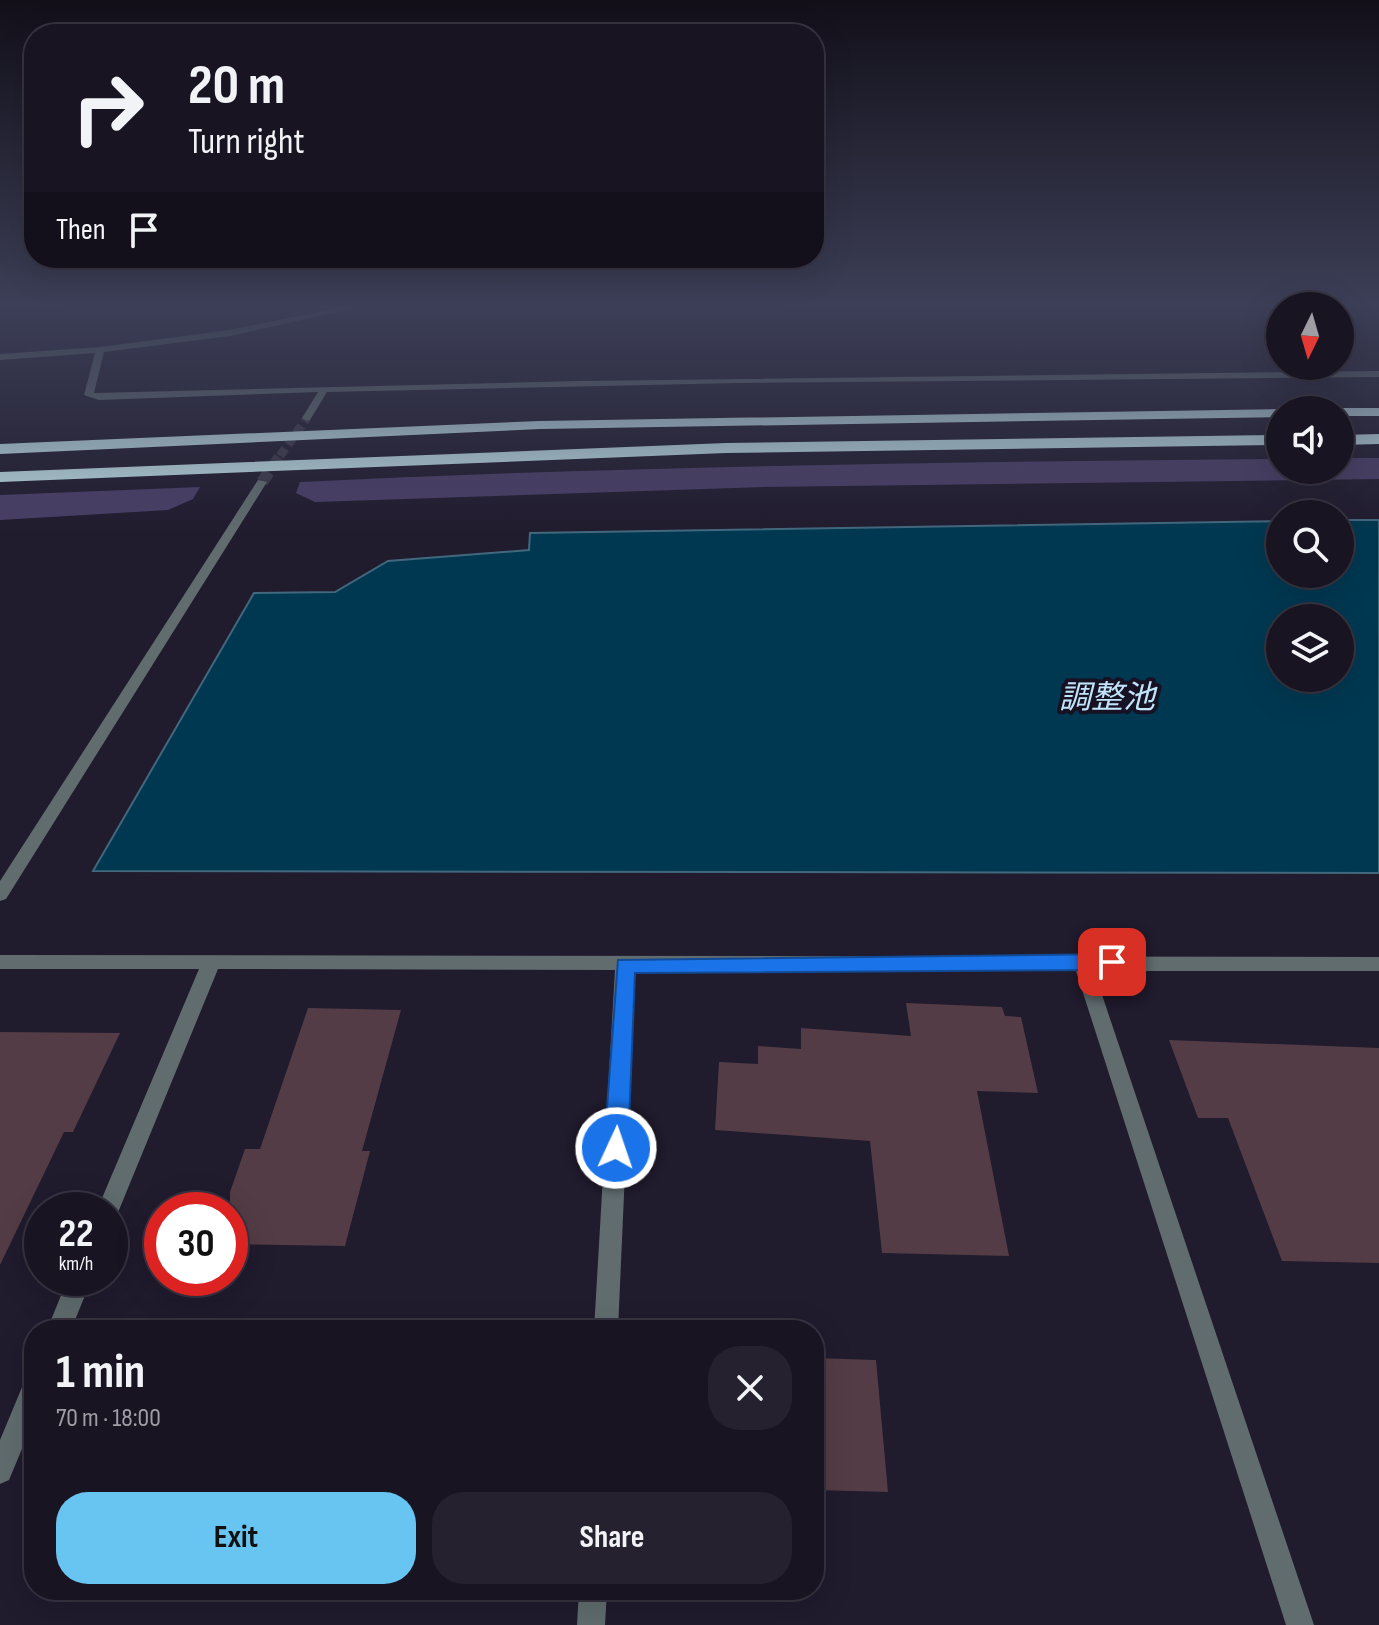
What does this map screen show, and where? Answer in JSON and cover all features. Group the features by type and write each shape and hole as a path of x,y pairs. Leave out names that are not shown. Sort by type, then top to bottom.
{"highway":[{"path":"1354,412 1379,412"},
{"path":"0,449 524,426 1266,413"},
{"path":"1354,440 1379,439"},
{"path":"0,477 726,448 1266,440"}],"street":[{"path":"92,383 89,395 99,397 324,390 797,383"},
{"path":"307,418 324,390"},
{"path":"0,895 262,482"},
{"path":"0,962 1379,964"},
{"path":"1082,962 1300,1625"},
{"path":"116,1192 211,963"},
{"path":"607,1320 625,965"},
{"path":"63,1320 73,1296"},
{"path":"0,1471 24,1413"},
{"path":"591,1625 592,1600"}],"shaded area":[{"path":"1354,458 1379,458 1379,479 1354,479"},
{"path":"1266,459 1266,480 764,487 315,502 296,493 300,482 667,468"},
{"path":"200,487 193,499 168,510 0,520 0,495"}],"water":[{"name":"調整池","path":"1354,520 1379,520 1379,873 93,871 254,593 335,592 388,561 529,550 530,533 1266,521 1266,588 1354,588"}],"building":[{"path":"906,1003 1002,1007 1005,1016 1021,1017 1038,1093 977,1091 1009,1256 882,1253 870,1141 715,1130 719,1062 758,1064 758,1046 801,1049 801,1028 911,1036"},
{"path":"308,1008 401,1010 362,1151 370,1151 345,1246 248,1244 248,1192 230,1192 245,1149 260,1149"},
{"path":"0,1032 120,1033 73,1132 64,1132 35,1192 24,1192 24,1215 0,1265"},
{"path":"1169,1040 1379,1048 1379,1263 1282,1261 1228,1118 1198,1118"},
{"path":"824,1358 876,1360 888,1492 824,1490"}],"tunnel":[{"path":"280,456 307,418"},
{"path":"262,482 282,454"}],"route":[{"path":"616,1148 625,965 1112,962"}]}
